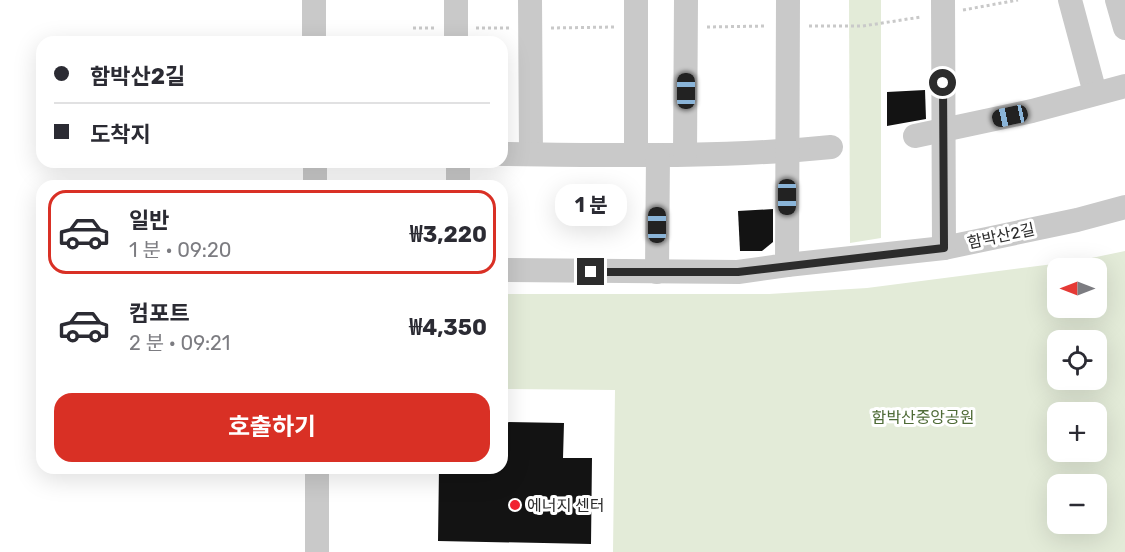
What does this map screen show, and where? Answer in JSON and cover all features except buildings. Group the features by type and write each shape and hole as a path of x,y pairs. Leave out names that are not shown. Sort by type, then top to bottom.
{"street":[{"path":"314,0 314,36"},
{"path":"456,0 456,36"},
{"path":"530,0 531,154"},
{"path":"636,0 657,272"},
{"path":"685,154 686,0"},
{"path":"787,266 788,0"},
{"name":"함박산2길","path":"942,0 944,248 1077,220 1125,207"},
{"path":"1070,0 1095,93"},
{"path":"1117,0 1125,28"},
{"path":"915,136 1032,111 1095,93 1123,94"},
{"path":"508,154 647,155 787,152 831,147"},
{"path":"508,270 738,272 944,248"},
{"path":"317,474 318,552"}],"green space":[{"path":"849,0 881,0 881,238 850,243"},
{"name":"함박산중앙공원","path":"1125,251 1125,552 613,552 615,390 508,389 508,294 769,294 867,288 1047,265 1047,318 1107,318 1107,258 1091,258"}],"place":[{"name":"에너지 센터","path":"515,505"}],"route":[{"path":"591,272 738,272 944,248 943,83"}]}
